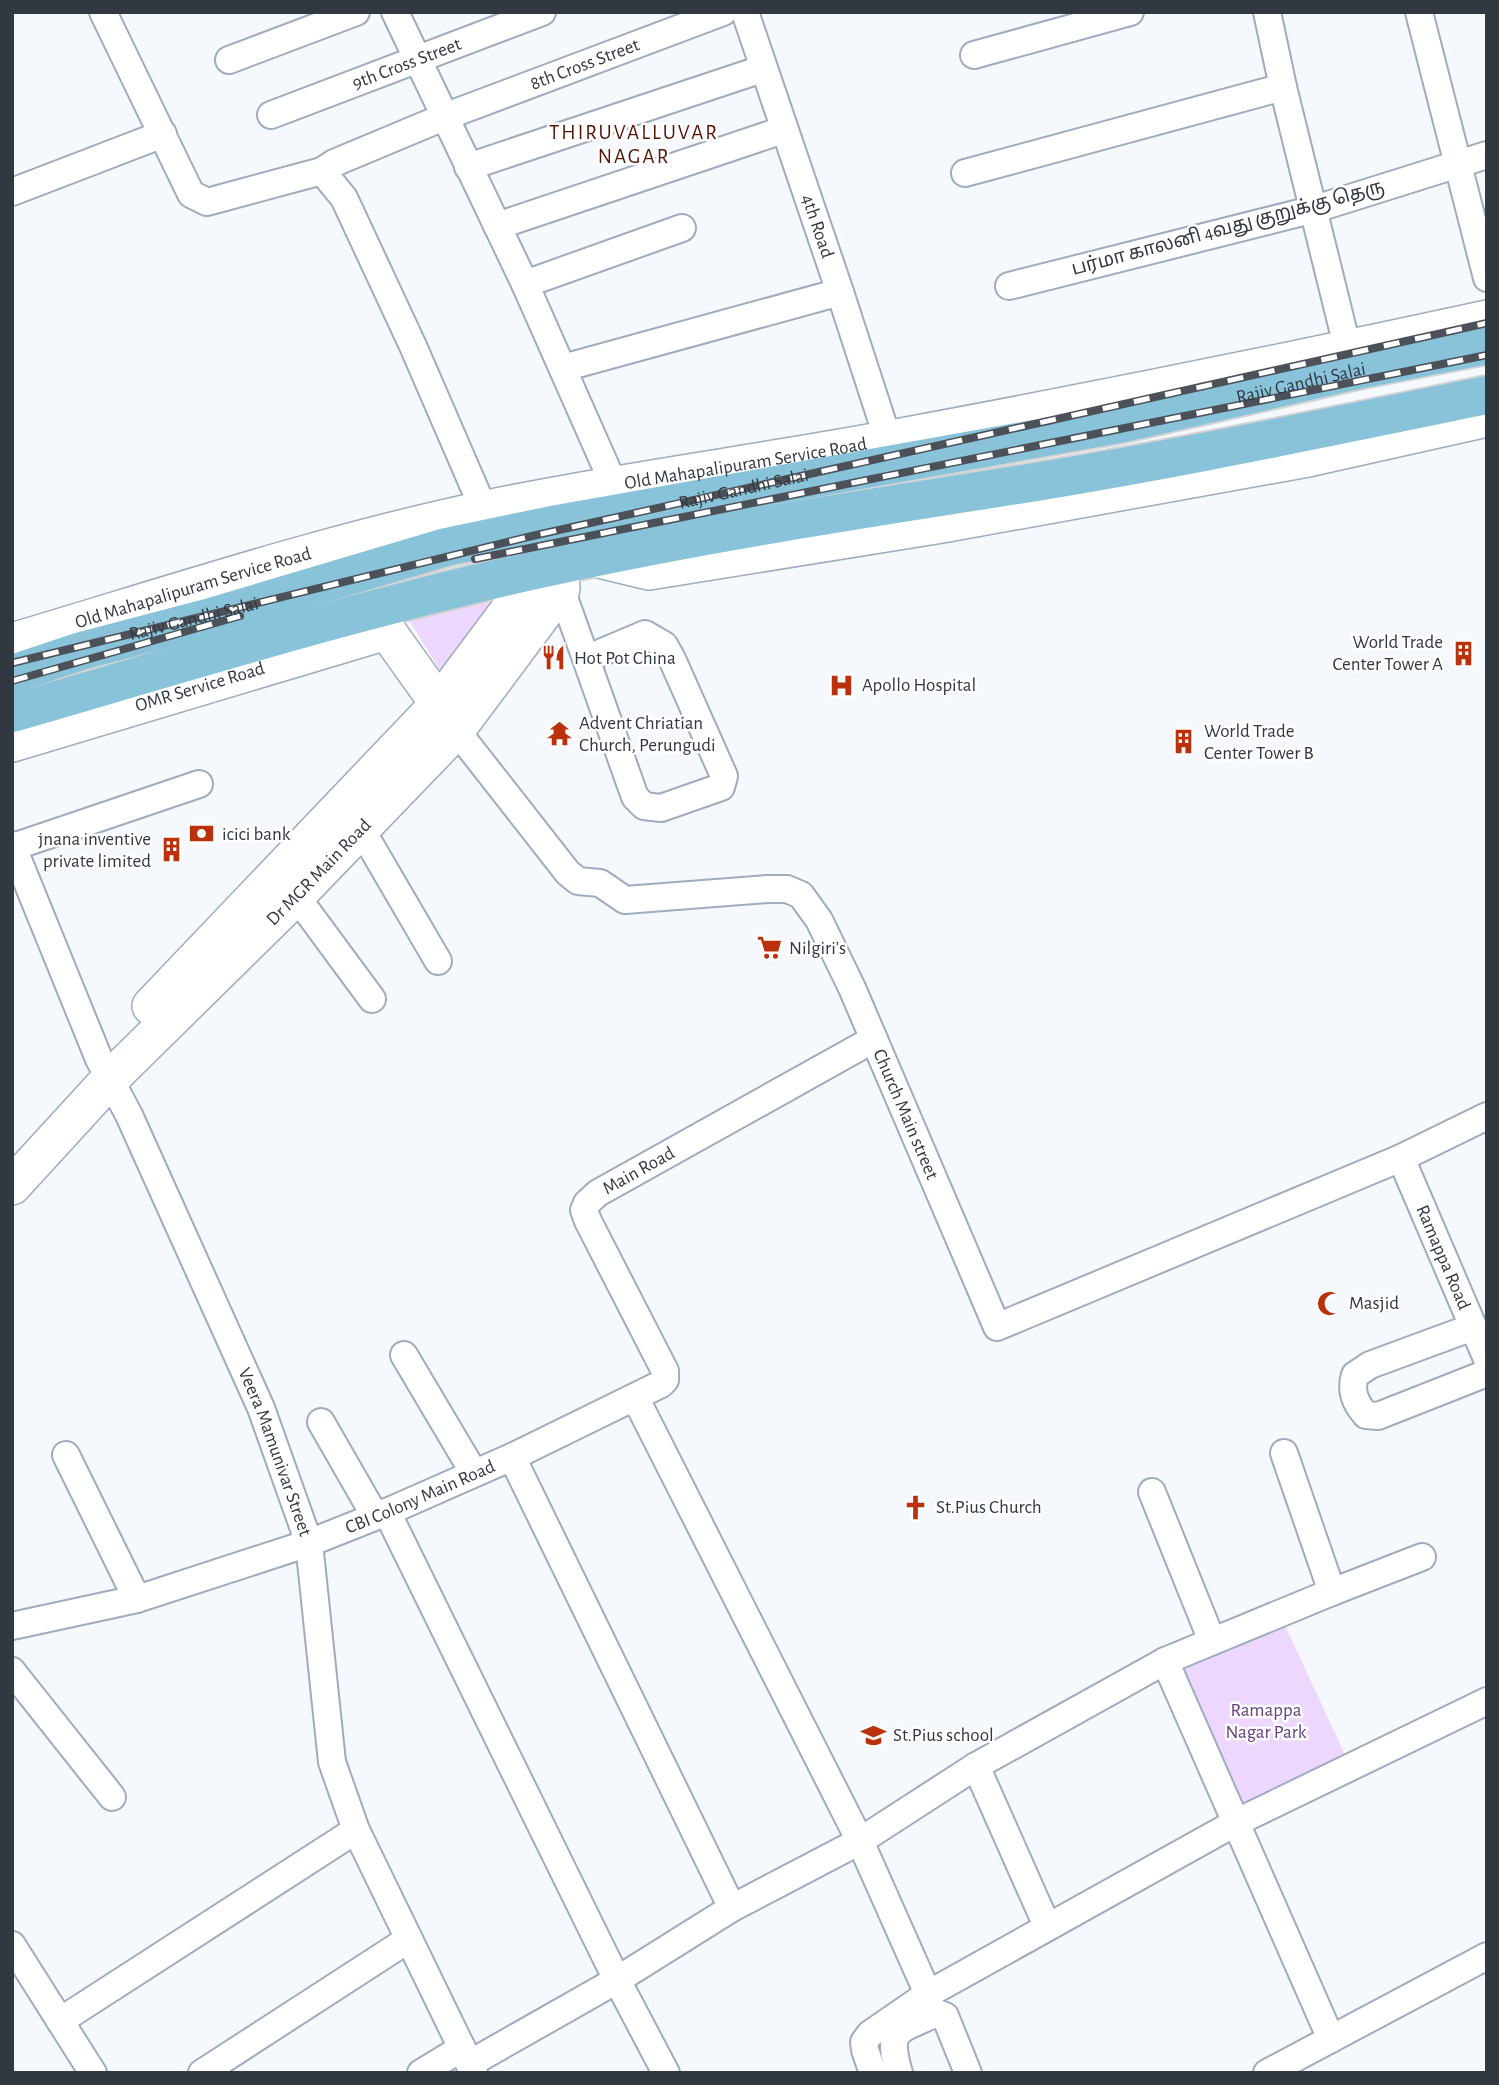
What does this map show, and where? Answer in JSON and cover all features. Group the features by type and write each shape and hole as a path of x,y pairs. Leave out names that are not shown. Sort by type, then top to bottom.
{"main road":[{"name":"Rajiv Gandhi Salai","path":"12,674 81,651 446,547 892,452 1124,424 1362,369 1487,345"},
{"name":"Rajiv Gandhi Salai","path":"12,713 561,571 852,510 975,505 1239,445 1487,395"}],"street":[{"name":"8th Cross Street","path":"103,12 186,187 191,194 208,202 322,171 334,163 444,117 723,12"},
{"path":"229,60 356,12"},
{"path":"396,12 525,284 614,485"},
{"name":"9th Cross Street","path":"271,115 542,12"},
{"name":"4th Road","path":"745,12 892,452"},
{"path":"974,55 1130,12"},
{"path":"1266,12 1348,350"},
{"path":"1419,12 1487,278"},
{"path":"468,167 762,69"},
{"path":"965,173 1283,87"},
{"path":"497,226 783,130"},
{"path":"12,192 163,134"},
{"name":"பர்மா காலனி 4வது குறுக்கு தெரு","path":"1009,286 1315,209 1487,155"},
{"path":"322,171 344,198 413,346 484,510"},
{"path":"525,284 682,228"},
{"path":"563,368 840,292"},
{"name":"Old Mahapalipuram Service Road","path":"12,642 317,551 484,510 614,485 892,452 1487,319"},
{"path":"975,505 1308,458 1487,418"},
{"path":"536,529 561,571 586,659 635,797 644,806 661,808 721,787 724,776 664,645 645,634 586,659"},
{"name":"Dr MGR Main Road","path":"12,1151 296,896 361,829 447,717 513,605 561,571"},
{"name":"Church Main street","path":"379,620 447,717 568,873 578,881 600,883 625,900 767,889 787,889 801,895 819,920 874,1039 997,1327 1401,1158"},
{"name":"OMR Service Road","path":"12,743 379,620"},
{"name":"Dr MGR Main Road","path":"12,1186 105,1069 447,717"},
{"path":"13,846 199,783"},
{"path":"361,829 438,961"},
{"name":"Veera Mamunivar Street","path":"13,846 105,1069 129,1115 261,1408 309,1543 332,1762 356,1830 468,2061"},
{"path":"296,896 372,999"},
{"name":"Main Road","path":"645,1392 665,1380 665,1371 588,1222 584,1210 587,1203 610,1186 874,1039"},
{"path":"1401,1158 1487,1116"},
{"name":"Ramappa Road","path":"1401,1158 1487,1359"},
{"path":"1473,1326 1370,1365 1355,1375 1352,1386 1357,1405 1366,1415 1378,1416 1487,1373"},
{"path":"404,1355 474,1473"},
{"path":"645,1392 860,1841 928,1994"},
{"name":"CBI Colony Main Road","path":"12,1626 137,1599 309,1543 512,1457 645,1392"},
{"path":"321,1422 381,1514 666,2073"},
{"path":"1284,1453 1332,1592"},
{"path":"66,1455 137,1599"},
{"path":"512,1457 732,1909"},
{"path":"1152,1492 1212,1641"},
{"path":"421,2073 468,2061 617,1980 732,1909 860,1841 976,1766 1165,1661 1422,1557"},
{"path":"1165,1661 1331,2039"},
{"path":"12,1671 112,1797"},
{"path":"873,2073 864,2042 870,2034 928,1994 1235,1822 1487,1701"},
{"path":"976,1766 1048,1926"},
{"path":"60,2021 356,1830"},
{"path":"202,2073 409,1939"},
{"path":"12,1945 93,2073"},
{"path":"1267,2073 1487,1956"},
{"path":"899,2073 892,2047 895,2035 937,2013 945,2017 968,2073"}],"green space":[{"path":"495,597 440,670 404,612"},
{"name":"Ramappa Nagar Park","path":"1283,1621 1346,1757 1241,1808 1178,1666"}],"railway":[{"path":"12,663 532,536 1487,323"},
{"path":"475,559 1487,355"},
{"path":"12,681 240,616"}],"place":[{"name":"World Trade Center Tower A","path":"1463,653"},
{"name":"Hot Pot China","path":"554,658"},
{"name":"Apollo Hospital","path":"842,685"},
{"name":"Advent Chriatian Church, Perungudi","path":"559,734"},
{"name":"World Trade Center Tower B","path":"1184,742"},
{"name":"icici bank","path":"202,834"},
{"name":"jnana inventive private limited","path":"171,850"},
{"name":"Nilgiri's","path":"769,948"},
{"name":"Masjid","path":"1329,1303"},
{"name":"St.Pius Church","path":"916,1507"},
{"name":"St.Pius school","path":"873,1735"}],"district":[{"name":"THIRUVALLUVAR NAGAR","path":"634,144"}]}
